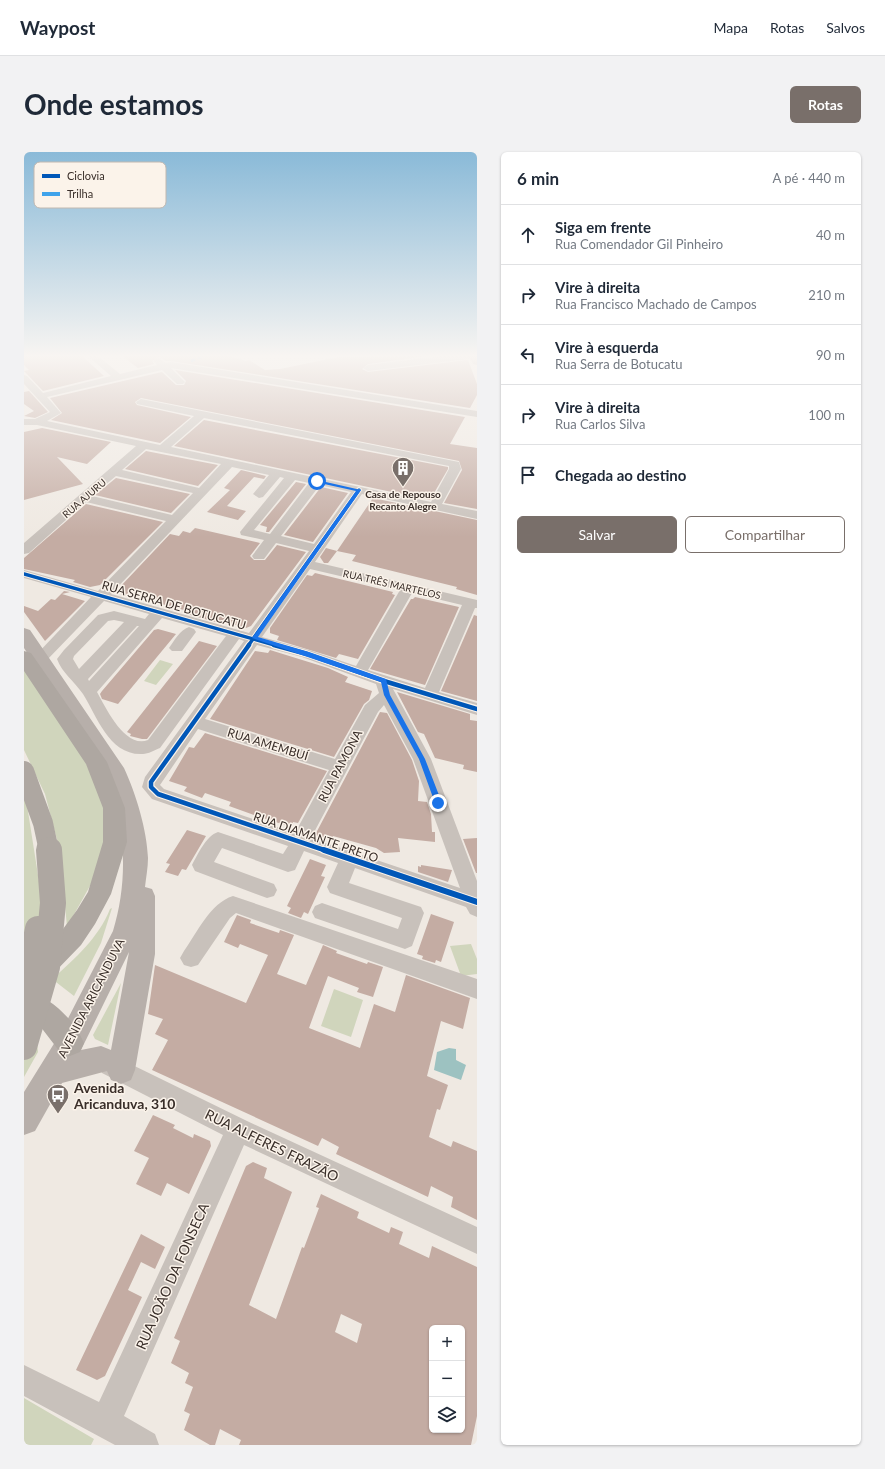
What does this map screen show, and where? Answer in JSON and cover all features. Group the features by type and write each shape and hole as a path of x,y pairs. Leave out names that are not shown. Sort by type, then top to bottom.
{"highway":[{"path":"24,982 41,969 72,937 86,917 99,894 115,842 114,808 96,762 32,658"},
{"path":"24,771 43,823 50,856 53,903 47,966 24,1047"},
{"path":"24,799 40,878 38,930 24,996"},
{"path":"24,1000 50,1017 70,1043"}],"main road":[{"name":"AVENIDA ARICANDUVA","path":"24,634 32,658 113,768 122,787 129,812 136,858 130,917 126,931 104,978 70,1043 24,1120"},
{"path":"52,1072 77,1065 111,1065 142,954 144,909 142,883 136,858"}],"street":[{"path":"24,426 50,416"},
{"path":"162,449 199,416"},
{"path":"214,416 455,464 455,469 435,506"},
{"path":"24,418 36,422 162,449 477,515"},
{"path":"24,422 36,422"},
{"name":"RUA AJURU","path":"24,550 144,445"},
{"path":"32,658 102,595 230,463"},
{"path":"114,472 202,492"},
{"path":"259,494 277,473"},
{"path":"292,476 246,532 317,549"},
{"path":"259,556 317,481"},
{"path":"195,722 359,490"},
{"path":"84,498 175,519"},
{"name":"RUA TRÊS MARTELOS","path":"306,564 474,603"},
{"name":"RUA SERRA DE BOTUCATU","path":"24,574 160,611 193,627 236,633 307,654 360,673 385,688 430,695 477,709"},
{"path":"360,673 408,588"},
{"path":"430,695 474,603"},
{"path":"84,685 141,622 160,611"},
{"path":"141,622 116,615 108,615 103,618 65,659 67,665 84,685 114,732 131,748 139,750 148,748 154,744 236,633"},
{"path":"177,648 193,627"},
{"path":"385,688 422,759 476,904"},
{"name":"RUA PAMONA","path":"267,890 202,865 218,839 288,864 371,709 385,688"},
{"name":"RUA AMEMBUÍ","path":"195,722 340,767"},
{"name":"RUA DIAMANTE PRETO","path":"195,722 151,782 151,787 158,794 476,904"},
{"path":"322,912 405,940 414,913 337,887 349,859"},
{"path":"191,958 223,912 233,904 289,922 477,989"},
{"name":"RUA ALFERES FRAZÃO","path":"70,1043 238,1130 477,1241"},
{"name":"RUA JOÃO DA FONSECA","path":"106,1422 238,1130"},
{"path":"24,1380 106,1422 144,1445"}],"green space":[{"path":"160,660 173,664 156,685 144,681"},
{"path":"24,666 81,751 104,805 110,850 67,927 60,851 45,794 24,750"},
{"path":"24,786 46,926 36,1033 38,1052 24,1077"},
{"path":"112,908 101,943 74,996 52,979 86,947 100,929 110,909"},
{"path":"471,944 477,959 477,974 461,976 450,946"},
{"path":"121,983 108,1045 95,1039 93,1035"},
{"path":"334,989 363,1000 351,1037 321,1026"},
{"path":"24,1398 94,1439 91,1445 24,1445"}],"water":[{"path":"449,1048 456,1049 456,1060 466,1065 461,1080 434,1070 437,1052"}],"building":[{"path":"26,416 39,416 35,418"},
{"path":"57,416 191,417 160,443 51,420"},
{"path":"234,416 465,417 450,444 477,448 477,509 444,503 462,470 459,461"},
{"path":"204,420 448,467 448,469 430,500 174,446"},
{"path":"42,428 111,442 87,464 57,457 83,484 24,500 24,432"},
{"path":"146,451 218,465 198,486 125,469"},
{"path":"241,470 266,476 264,479 254,477 227,506 246,511 238,520 207,512 230,490 224,488"},
{"path":"116,478 190,494 171,513 95,495"},
{"path":"296,482 306,484 269,532 266,532 267,527 260,525"},
{"path":"321,487 348,493 313,542 284,535"},
{"path":"373,498 477,520 477,595 456,589 457,587 352,561 356,555 337,551"},
{"path":"86,504 163,522 100,585 90,587 73,582 75,580 24,569 24,558"},
{"path":"195,528 260,543 250,556 254,560 265,560 277,545 306,552 251,626 246,628 218,620 216,622 183,613 184,610 161,604 163,601 142,595 140,598 122,595 119,588 170,534 179,536 183,531 190,533"},
{"path":"326,548 337,551 328,563 324,563 320,557"},
{"path":"315,573 393,592 392,594 395,595 358,659 339,654 336,658 277,640 279,636 270,633 270,628 307,575 312,576"},
{"path":"64,591 70,592 62,594 85,601 45,641 24,612 24,606 38,611 51,599 55,600"},
{"path":"415,597 459,607 425,685 370,669 411,599"},
{"path":"474,615 477,616 477,701 441,691"},
{"path":"158,629 176,634 118,704 102,699 100,694 102,691 154,630"},
{"path":"199,641 217,646 147,739 130,736 131,734 127,732"},
{"path":"270,650 328,668 348,677 345,682 372,691 369,700 364,704 334,757 210,719 255,651 268,653"},
{"path":"397,692 470,714 470,720 477,721 477,772 463,769 464,765 435,758 424,734 418,732"},
{"path":"380,712 387,713 412,760 419,781 418,801 427,802 431,814 432,832 435,832 435,842 398,838 400,852 384,853 376,848 333,836 331,840 315,835"},
{"path":"205,733 327,771 298,823 293,822 291,827 254,815 229,806 231,802 205,793 202,798 184,791 187,787 169,781 189,747 194,748"},
{"path":"187,830 206,836 186,870 182,869 178,876 165,872 170,864 166,863"},
{"path":"477,838 477,873 476,873 463,839"},
{"path":"310,859 326,865 321,876 325,877 308,914 304,912 301,918 288,913 291,908 287,906"},
{"path":"421,865 452,870 448,882 418,872 418,866 421,867"},
{"path":"431,914 454,922 441,962 436,960 435,963 422,959 423,956 417,954"},
{"path":"237,915 251,920 250,923 279,933 280,930 294,935 277,974 306,985 323,945 337,951 336,953 367,964 368,962 383,967 373,997 357,992 359,988 328,976 309,1028 360,1048 374,1004 395,1012 406,975 470,998 463,1029 441,1021 427,1076 448,1085 440,1110 437,1109 429,1137 451,1147 453,1141 477,1151 477,1220 451,1207 453,1197 431,1186 428,1197 336,1154 339,1147 322,1138 318,1146 152,1070 168,1040 155,1034 163,1019 148,1014 155,965 246,1003 268,955 240,944 238,948 224,942"},
{"path":"153,1115 175,1125 173,1128 193,1138 194,1134 210,1141 211,1146 189,1194 167,1183 161,1196 136,1184 149,1158 134,1151"},
{"path":"253,1162 267,1168 264,1178 292,1192 249,1305 276,1319 302,1247 304,1248 319,1208 316,1207 321,1194 359,1212 357,1218 389,1233 391,1227 403,1232 399,1244 429,1258 432,1246 477,1267 477,1416 471,1445 239,1445 241,1440 220,1429 215,1445 210,1445 184,1430 190,1414 184,1411 193,1387 185,1383 189,1373 171,1363 180,1341 174,1338 246,1166","holes":["341,1314 362,1324 357,1343 335,1332"]},
{"path":"141,1234 165,1247 155,1269 141,1262 128,1290 142,1297 105,1376 97,1380 76,1370"}],"cycle path":[{"path":"359,490 151,782 151,787 158,794 477,902"},
{"path":"24,574 307,654 384,681 477,709"}],"place":[{"name":"Casa de Repouso Recanto Alegre","path":"403,488"},
{"name":"Avenida Aricanduva, 310","path":"58,1114"}],"route":[{"path":"317,481 359,490 254,638 307,654 384,681 387,695 422,759 438,803"}]}
